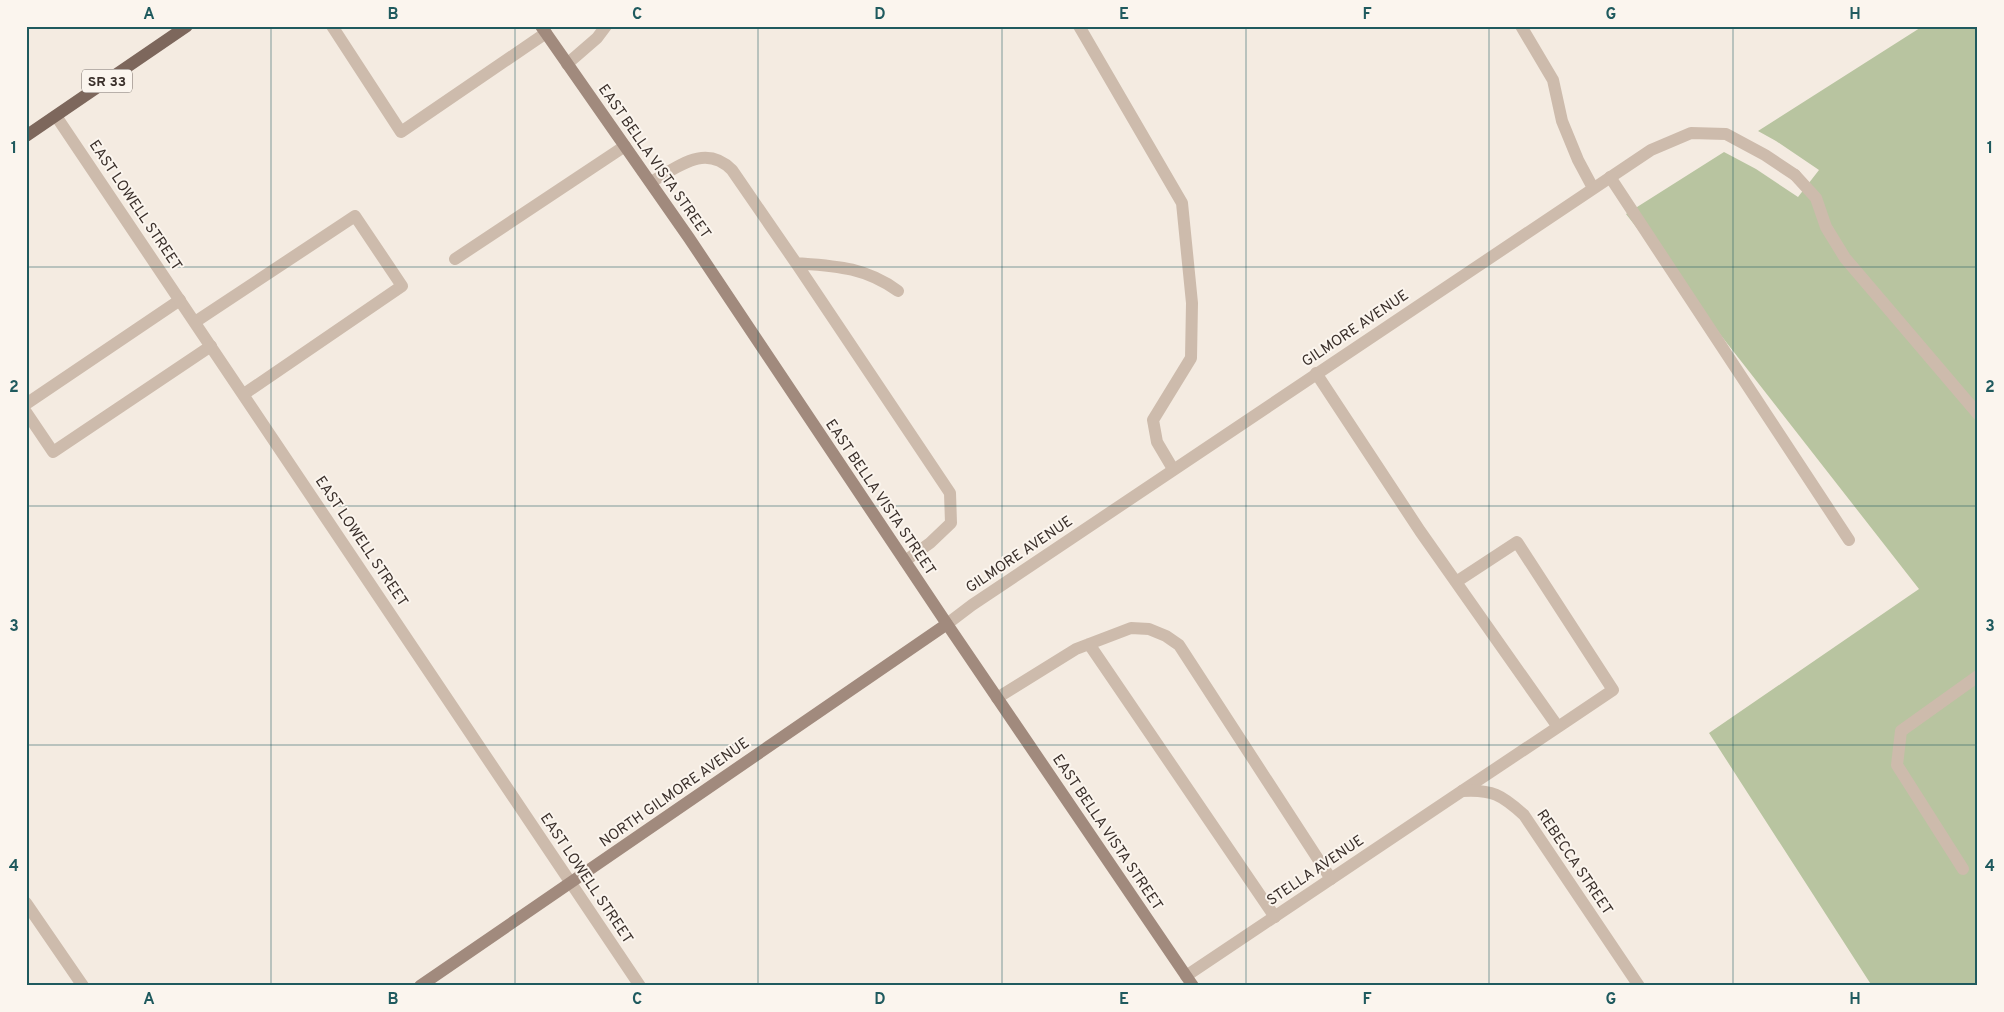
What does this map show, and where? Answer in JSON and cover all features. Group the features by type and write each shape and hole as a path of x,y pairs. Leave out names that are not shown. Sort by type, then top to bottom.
{"main road":[{"name":"SR 33","path":"26,136 187,26"}],"street":[{"path":"332,26 401,132 544,29"},
{"path":"567,64 597,38 606,26"},
{"path":"1079,26 1182,203 1192,303 1190,358 1153,420 1157,442 1174,469"},
{"path":"1521,26 1553,80 1562,121 1578,160 1593,188"},
{"name":"EAST BELLA VISTA STREET","path":"544,29 651,182 947,624 1190,981"},
{"name":"EAST LOWELL STREET","path":"56,116 640,986"},
{"name":"GILMORE AVENUE","path":"947,624 972,605 1593,188 1651,150 1690,133 1726,134 1766,155 1796,175 1816,198 1826,227 1845,258 1978,414"},
{"path":"455,259 625,146"},
{"path":"651,182 680,165 701,156 712,156 723,161 732,170 796,263 950,494 951,523 930,543 905,561"},
{"path":"1610,177 1848,540"},
{"path":"195,322 355,216 402,286 244,394"},
{"path":"796,263 841,267 867,273 883,280 898,291"},
{"path":"26,404 180,300"},
{"path":"26,412 53,452 211,346"},
{"path":"1316,373 1420,531 1558,727"},
{"name":"STELLA AVENUE","path":"1190,981 1275,917 1613,690 1518,542 1456,582"},
{"name":"NORTH GILMORE AVENUE","path":"420,986 947,624"},
{"path":"997,698 1076,649 1131,628 1149,629 1166,636 1179,645 1332,879"},
{"path":"1089,644 1275,917"},
{"path":"1964,868 1897,765 1901,731 1978,676"},
{"name":"REBECCA STREET","path":"1462,791 1494,792 1508,800 1524,815 1639,986"},
{"path":"26,902 83,986"}],"green space":[{"path":"1923,26 1978,26 1978,986 1872,986 1709,733 1919,589 1626,214 1724,152 1756,169 1798,197 1819,170 1758,131"}]}
